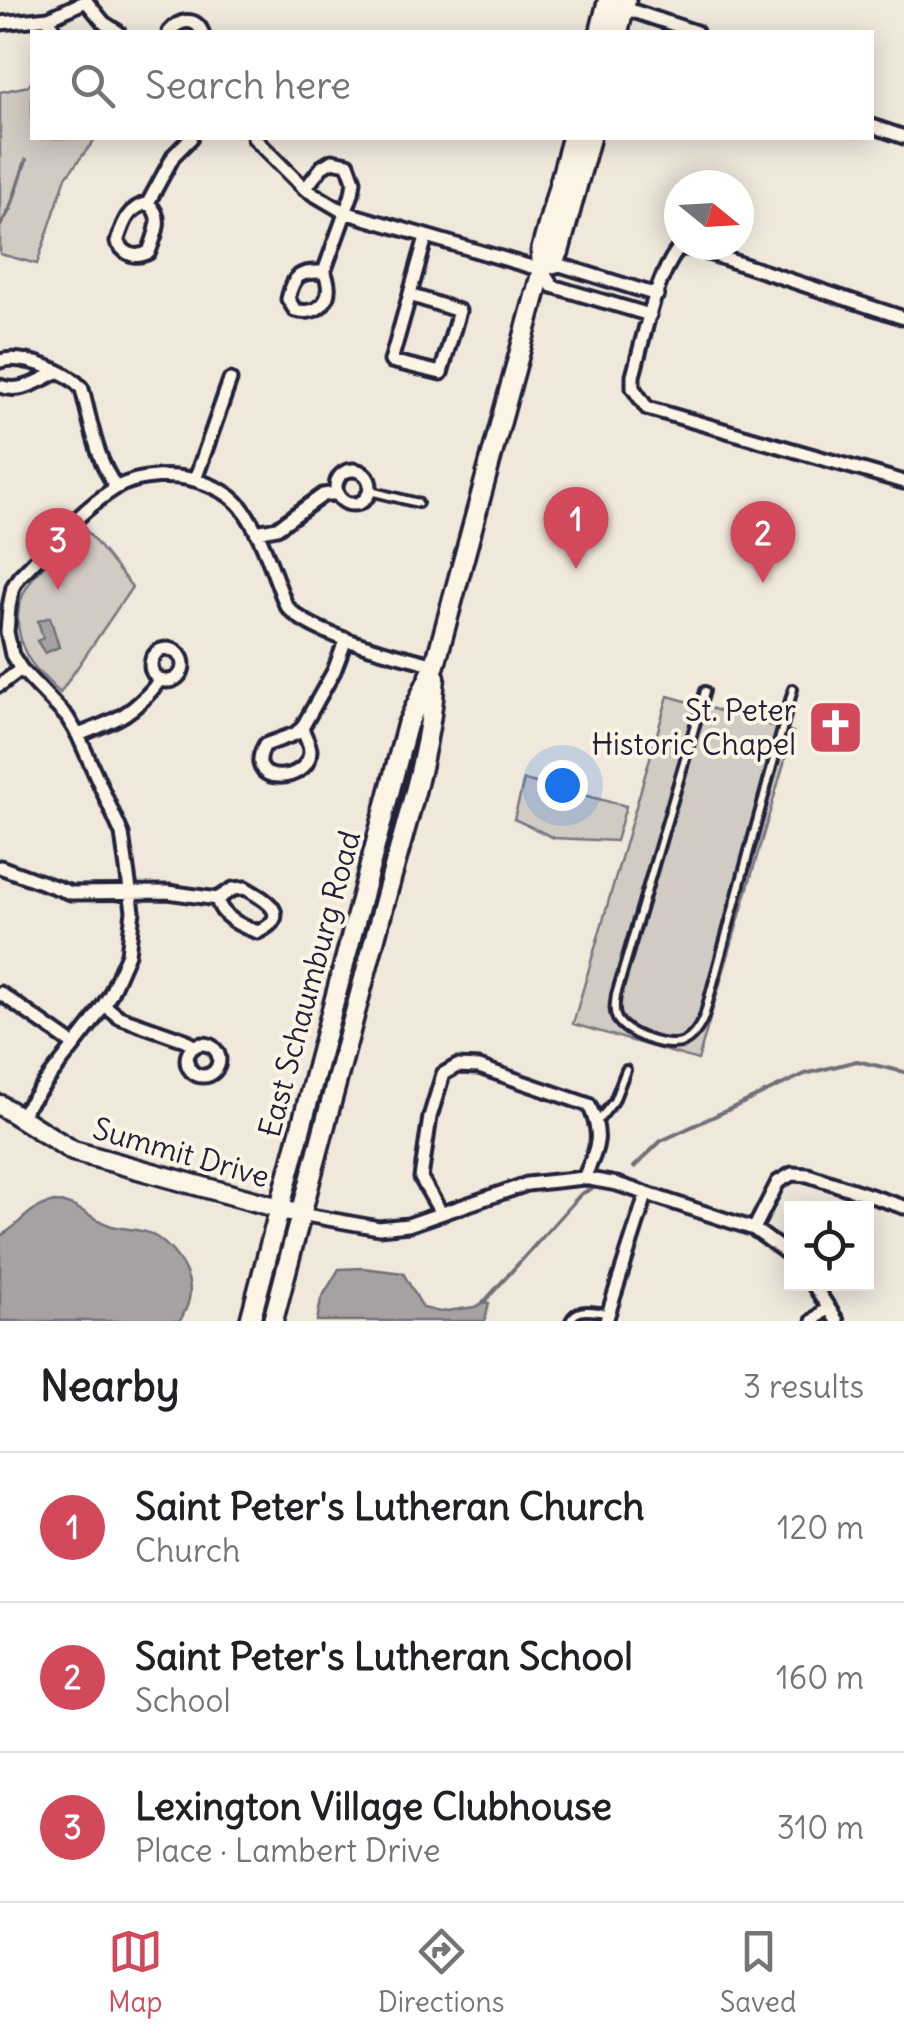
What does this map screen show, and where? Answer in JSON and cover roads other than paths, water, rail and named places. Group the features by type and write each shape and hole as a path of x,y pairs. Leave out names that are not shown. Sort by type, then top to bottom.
{"main road":[{"path":"601,30 619,3"},
{"path":"618,30 619,3"},
{"name":"East Schaumburg Road","path":"250,1321 407,725 435,666 542,270 540,251 571,140"},
{"name":"East Schaumburg Road","path":"542,270 560,252 589,140"},
{"name":"East Schaumburg Road","path":"274,1321 411,804 432,717 435,666"},
{"name":"Summit Drive","path":"0,1105 73,1151 300,1214"}],"street":[{"path":"0,24 49,18 86,1 112,30"},
{"path":"619,3 691,30"},
{"path":"49,18 53,30"},
{"path":"172,30 190,21 201,30"},
{"path":"874,127 904,137"},
{"path":"148,203 158,215 154,238 149,252 140,257 131,255 117,242 128,214 148,203 174,155 189,140"},
{"path":"256,140 305,190 344,212 542,270 560,266 657,294"},
{"path":"305,190 322,167 332,162 348,164 354,181 352,194 324,272"},
{"path":"410,295 460,311 442,373 392,361 410,295 426,237"},
{"path":"904,318 690,248 679,248 657,294 632,376 633,388 648,408 904,482"},
{"path":"542,270 552,286 650,315"},
{"path":"0,361 12,358 76,380 82,389 101,460 116,488"},
{"path":"0,386 20,389 57,372"},
{"path":"195,480 230,380"},
{"path":"354,469 368,479 370,491 364,500 344,502 336,493 336,482 343,472 354,469"},
{"path":"18,1118 104,1005 119,978 132,933 132,892 122,834 68,717 21,669 12,654 7,632 13,587 19,578 116,488 157,478 195,480 229,495 241,507 294,616 346,639 435,666"},
{"path":"256,532 277,528 323,496 336,493"},
{"path":"0,580 13,587"},
{"path":"302,728 310,752 306,764 297,773 278,777 264,773 259,766 265,744 302,728 346,639"},
{"path":"0,686 21,669"},
{"path":"78,735 126,714 145,700 160,680"},
{"path":"1,869 71,893 168,892 217,899 233,889 245,888 270,901 274,919 258,932 251,930 224,915 217,899"},
{"path":"0,993 74,1044"},
{"path":"104,1005 119,1017 185,1040 194,1047"},
{"path":"441,1213 421,1178 430,1117 443,1074 457,1066 479,1066 588,1106 597,1122 600,1141 584,1178"},
{"path":"754,1229 778,1182 792,1174 808,1175 904,1207"},
{"path":"300,1214 378,1228 408,1225 528,1184 584,1178 617,1184 754,1229 784,1251"},
{"path":"608,1317 646,1195"},
{"path":"817,1291 837,1321"},
{"path":"813,1321 828,1308"}],"lane":[{"path":"370,491 418,503"},
{"path":"705,692 614,1009 624,1026 662,1043 684,1042 700,1027 704,1017 793,689"},
{"path":"597,1122 614,1101 626,1070"},
{"path":"570,1321 581,1311 608,1317"}],"waterway":[{"path":"0,226 10,209 26,160"},
{"path":"634,1167 661,1141 805,1074 857,1061 904,1072"},
{"path":"484,1302 581,1194 593,1188"}],"place":[{"name":"Saint Peter's Lutheran Church","path":"576,569"},
{"name":"Saint Peter's Lutheran School","path":"763,583"},
{"name":"Lexington Village Clubhouse","path":"58,590"},
{"name":"St. Peter Historic Chapel","path":"835,728"}]}
